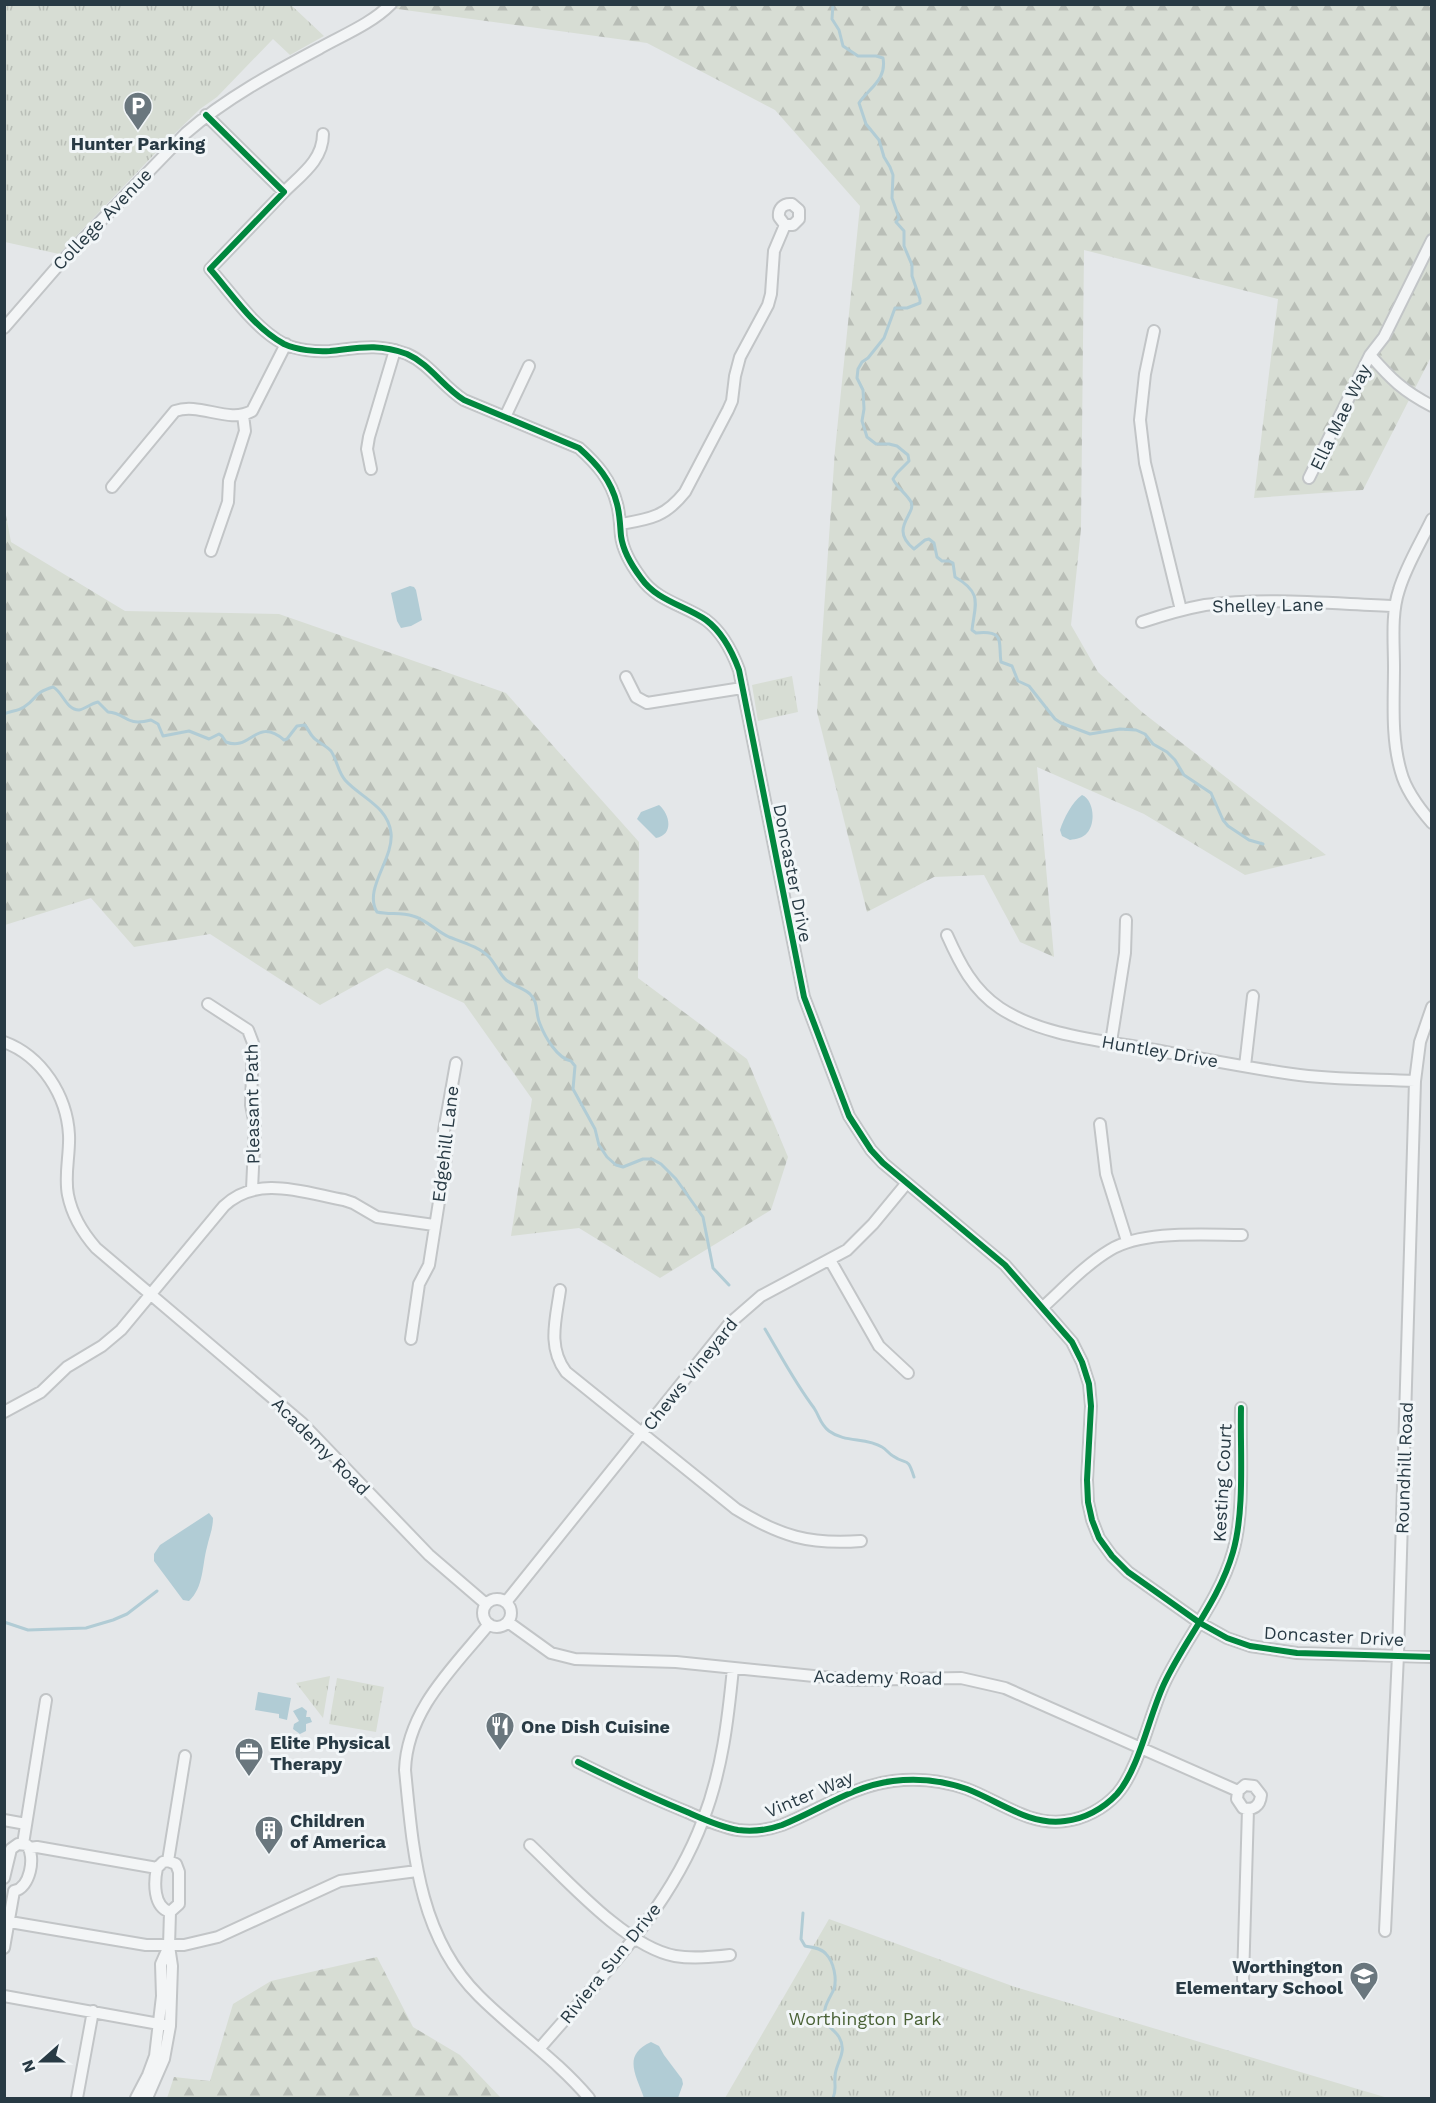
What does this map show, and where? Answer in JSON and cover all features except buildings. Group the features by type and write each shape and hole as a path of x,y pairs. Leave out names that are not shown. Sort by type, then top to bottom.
{"street":[{"name":"College Avenue","path":"4,328 71,251 186,133 206,116 275,72 372,20 391,4"},
{"path":"206,116 284,192 315,161 323,143 323,134"},
{"name":"Doncaster Drive","path":"284,192 210,269 257,322 286,344 321,351 362,346 395,350 419,361 452,393 464,400 579,448 594,461 612,489 621,524 623,548 641,579 654,593 706,620 716,630 734,657 799,978 811,1021 849,1116 871,1150 906,1184 986,1247 1005,1265 1072,1342 1089,1384 1091,1406 1088,1502 1099,1538 1112,1556 1128,1572 1200,1623 1227,1638 1250,1646 1271,1650 1431,1657"},
{"path":"621,524 660,515 677,502 685,492 732,401 740,357 768,305 774,251 785,225"},
{"name":"Ella Mae Way","path":"1309,478 1370,355 1384,337 1431,240"},
{"path":"1154,331 1141,399 1141,440 1181,610"},
{"path":"112,487 175,411 186,408 243,415 252,411 286,344"},
{"path":"371,469 367,449 369,437 395,350"},
{"path":"1370,355 1393,381 1431,406"},
{"path":"505,417 529,366"},
{"path":"212,551 228,502 229,481 245,431 243,415"},
{"path":"1431,519 1399,589 1395,606 1394,731 1401,773 1408,790 1431,823"},
{"name":"Shelley Lane","path":"1142,622 1207,605 1276,602 1395,606"},
{"path":"626,677 636,698 647,703 742,688"},
{"path":"1111,1042 1125,953 1126,920"},
{"name":"Huntley Drive","path":"947,935 959,963 971,981 999,1008 1039,1026 1111,1042 1326,1078 1416,1081"},
{"path":"1245,1066 1253,996"},
{"name":"Pleasant Path","path":"208,1004 248,1030 252,1036 250,1105 255,1125 252,1189"},
{"name":"Roundhill Road","path":"1385,1931 1398,1655 1416,1081 1420,1042 1431,1007"},
{"name":"Academy Road","path":"4,1041 26,1053 38,1064 49,1077 63,1102 69,1134 66,1174 68,1193 82,1230 96,1248 302,1423 429,1555 486,1604"},
{"name":"Edgehill Lane","path":"411,1339 419,1284 429,1265 446,1157 444,1131 456,1063"},
{"path":"1100,1124 1106,1174 1127,1241"},
{"name":"Chews Vineyard","path":"506,1602 721,1334 761,1296 847,1250 906,1184"},
{"path":"5,1411 41,1392 67,1367 113,1338 224,1206 231,1199 252,1189 277,1188 344,1200 377,1216 434,1226"},
{"path":"1043,1307 1097,1258 1127,1241 1156,1237 1242,1234"},
{"path":"830,1260 879,1346 908,1373"},
{"path":"560,1290 554,1341 559,1362 566,1372 736,1509 765,1526 811,1541 834,1543 861,1541"},
{"name":"Kesting Court","path":"1200,1623 1225,1575 1237,1532 1241,1408"},
{"path":"498,1599 506,1602 511,1614 508,1622 497,1627 489,1624 484,1612 486,1604 498,1599"},
{"name":"Academy Road","path":"508,1622 538,1645 561,1657 575,1659 676,1662 843,1679 939,1678 984,1682 1005,1688 1238,1791 1241,1787 1250,1785 1260,1791 1261,1795 1259,1804 1248,1809"},
{"name":"Vinter Way","path":"578,1762 654,1799 739,1830 769,1830 859,1788 893,1781 912,1780 932,1781 967,1790 1034,1819 1068,1821 1098,1809 1118,1792 1132,1767 1178,1656 1200,1623"},
{"path":"489,1624 431,1694 412,1731 405,1770 417,1871 429,1918 448,1958 477,1994 540,2048 589,2098"},
{"name":"Riviera Sun Drive","path":"540,2048 634,1939 670,1888 704,1819 722,1756 733,1668"},
{"path":"7,1884 22,1888 27,1881 32,1857 26,1846 26,1824 46,1700"},
{"path":"168,1861 185,1756"},
{"path":"1238,1791 1239,1804 1248,1809 1242,1980"},
{"path":"4,1820 26,1824"},
{"path":"4,1948 10,1849 14,1845 157,1868"},
{"path":"530,1845 617,1926 648,1947 676,1956 730,1955"},
{"path":"147,2098 164,2059 165,2025 161,1964 169,1946 170,1912 179,1904 179,1872 176,1864 168,1861 163,1862 157,1868 157,1900 161,1908 170,1912"},
{"path":"7,1921 146,1945 184,1945 218,1937 340,1881 417,1871"},
{"path":"4,1996 165,2025"},
{"path":"77,2098 93,2012"},
{"path":"136,2098 148,2075 165,2025"}],"green space":[{"path":"5,4 291,5 324,36 290,55 273,39 217,97 200,109 166,142 59,254 5,242"},
{"path":"368,5 1431,5 1431,357 1363,490 1254,498 1278,299 1084,250 1081,529 1071,625 1098,672 1142,712 1326,855 1245,875 1144,814 1037,767 1054,957 1020,942 984,875 934,877 867,912 817,712 835,450 860,206 775,110 647,43"},
{"path":"5,510 11,542 125,611 279,614 506,693 639,842 638,978 747,1059 788,1157 771,1210 660,1278 579,1228 511,1236 532,1099 464,1003 387,968 320,1005 210,934 134,947 91,898 5,925"},
{"path":"792,676 798,712 758,721 752,685"},
{"path":"330,1676 323,1718 296,1683"},
{"path":"337,1678 384,1687 376,1732 329,1724"},
{"name":"Worthington Park","path":"829,1919 1015,1987 1388,2098 725,2098"},
{"path":"377,1957 413,2027 460,2055 501,2098 167,2098 174,2077 210,2081 233,2004 271,1981"}],"water":[{"path":"410,586 416,590 422,620 401,628 397,621 391,593"},
{"path":"1082,795 1091,807 1092,824 1085,835 1070,840 1062,836 1060,830 1069,811"},
{"path":"659,805 668,819 668,829 662,836 656,838 637,819 641,812"},
{"path":"209,1513 213,1518 212,1526 200,1583 189,1601 183,1600 154,1561 154,1554 160,1545"},
{"path":"258,1692 291,1698 287,1720 279,1718 279,1714 255,1710"},
{"path":"302,1707 307,1711 306,1717 310,1717 312,1722 306,1724 306,1731 300,1734 293,1729 294,1724 299,1721 293,1711"},
{"path":"651,2042 659,2046 682,2079 683,2084 678,2098 644,2098 635,2074 634,2059 642,2047"}],"waterway":[{"path":"833,4 832,19 839,30 843,46 858,56 883,58 884,66 880,78 859,103 866,124 879,140 893,175 892,198 899,218 896,222 904,231 904,246 912,265 912,276 920,299 920,303 907,308 895,308 884,338 862,362 857,378 863,390 862,421 867,437 876,444 897,446 908,455 909,461 893,479 907,496 912,507 905,522 903,534 914,549 929,539 934,543 937,557 942,561 953,563 955,577 970,588 975,600 972,630 976,633 992,633 999,639 1001,662 1012,666 1018,681 1029,686 1055,719 1090,734 1120,729 1136,730 1145,734 1153,744 1175,760 1184,775 1211,793 1228,826 1249,840 1263,844"},
{"path":"4,714 22,708 39,694 53,687 75,709 79,710 98,702 108,712 131,721 151,720 158,724 163,736 189,731 209,739 219,734 226,742 235,744 267,732 284,740 297,726 305,725 315,739 331,751 345,780 373,803 389,824 391,843 374,894 377,912 404,914 418,918 449,937 476,948 490,958 506,980 530,994 535,1001 539,1020 548,1041 561,1056 575,1066 573,1089 607,1157 616,1165 623,1167 643,1159 652,1159 661,1164 676,1179 703,1217 713,1268 729,1285"},
{"path":"765,1329 794,1379 829,1431 835,1435 882,1447 898,1459 908,1463 914,1477"},
{"path":"4,1622 28,1630 86,1628 127,1614 157,1591"},
{"path":"803,1913 801,1939 805,1946 824,1952 829,1957 834,1971 834,1989 824,2015 827,2024 839,2037 842,2047 833,2098"}],"cycle path":[{"path":"206,115 284,192 210,269 253,320 284,344 301,349 325,351 377,347 407,354 423,364 464,400 579,448 597,466 611,487 618,508 624,547 631,563 647,586 706,620 726,642 739,670 804,997 849,1116 871,1150 883,1163 1005,1265 1072,1342 1089,1384 1091,1406 1088,1502 1099,1538 1112,1556 1128,1572 1200,1623 1227,1638 1250,1646 1297,1653 1432,1657"},
{"path":"578,1762 699,1817 738,1830 755,1831 777,1827 850,1793 878,1784 902,1780 930,1781 958,1786 1039,1820 1065,1821 1093,1812 1117,1794 1132,1771 1172,1667 1211,1603 1227,1570 1237,1536 1239,1518 1241,1408"}],"place":[{"name":"Hunter Parking","path":"138,132"},
{"name":"One Dish Cuisine","path":"500,1752"},
{"name":"Elite Physical Therapy","path":"249,1778"},
{"name":"Children of America","path":"269,1856"},
{"name":"Worthington Elementary School","path":"1364,2002"}]}
